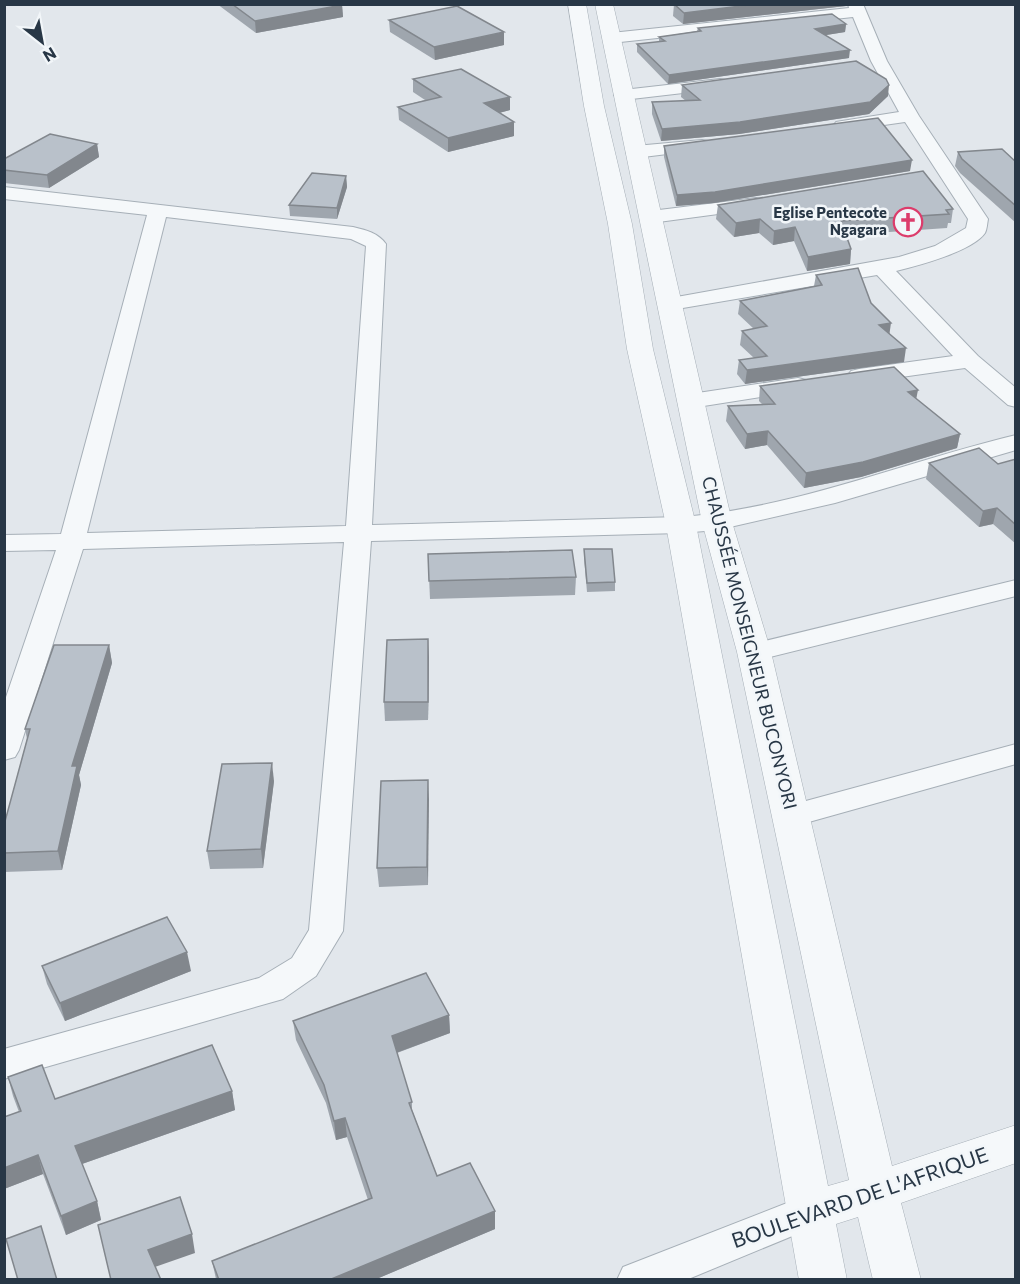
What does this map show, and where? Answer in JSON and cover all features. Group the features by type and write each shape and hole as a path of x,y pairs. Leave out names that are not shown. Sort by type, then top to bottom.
{"street":[{"name":"CHAUSSÉE MONSEIGNEUR BUCONYORI","path":"577,4 586,47 594,106 620,224 640,349 681,525 702,651 823,1280"},
{"name":"CHAUSSÉE MONSEIGNEUR BUCONYORI","path":"604,4 717,522 754,652 875,1192 897,1280"},
{"path":"611,38 857,8 879,61 910,116 945,173 978,219 976,231 961,243 935,254 881,267 671,304"},
{"path":"857,65 879,61"},
{"path":"623,95 732,83"},
{"path":"821,129 910,116"},
{"path":"635,152 715,143"},
{"path":"923,177 945,173"},
{"path":"4,193 353,233 369,237 376,244 358,535 326,932 304,967 270,989 4,1064"},
{"path":"651,217 705,212 773,201"},
{"path":"4,750 72,542 159,211"},
{"path":"881,267 970,361 1016,400"},
{"path":"691,401 970,361"},
{"path":"4,543 358,535 717,522 835,495 1016,442"},
{"path":"754,652 1016,588"},
{"path":"791,816 1016,754"},
{"name":"BOULEVARD DE L'AFRIQUE","path":"639,1280 810,1211 875,1192 1016,1144"}],"building":[{"path":"232,4 341,4 342,5 255,21"},
{"path":"674,4 757,4 684,13"},
{"path":"457,6 504,32 434,47 389,20"},
{"path":"832,14 846,24 815,29 850,50 669,75 637,44 665,41 659,37 701,31 698,28"},
{"path":"856,61 886,79 889,85 870,102 740,122 662,129 652,102 700,100 682,85"},
{"path":"461,69 510,97 484,103 514,122 448,138 398,107 441,97 413,79"},
{"path":"878,118 912,160 715,192 677,195 664,146"},
{"path":"50,134 97,144 47,175 4,170 4,159"},
{"path":"1002,149 1016,162 1016,206 962,159 958,152"},
{"path":"923,171 953,209 946,210 949,214 841,221 851,249 808,257 795,227 774,231 760,219 736,223 718,205"},
{"path":"312,173 346,176 337,208 289,205"},
{"path":"858,268 871,303 891,323 879,325 906,348 747,370 739,360 767,356 742,331 767,326 740,301 822,285 816,275"},
{"path":"894,367 918,390 908,392 960,434 863,462 806,473 768,431 747,434 728,406 775,404 760,386"},
{"path":"979,448 998,464 1016,459 1016,525 997,508 983,511 929,463"},
{"path":"584,549 612,549 615,582 587,583"},
{"path":"572,550 576,577 429,581 428,554"},
{"path":"428,639 428,702 384,702 387,640"},
{"path":"54,645 109,645 72,766 77,766 58,851 4,853 4,825 30,729 25,729"},
{"path":"272,763 261,849 207,851 222,764"},
{"path":"428,780 427,867 377,868 381,781"},
{"path":"167,917 187,952 60,1003 42,966"},
{"path":"426,973 449,1015 392,1036 412,1102 409,1103 437,1176 470,1163 495,1211 329,1280 219,1280 212,1261 372,1198 345,1118 334,1121 324,1085 293,1021"},
{"path":"212,1045 232,1091 75,1146 97,1201 61,1216 38,1155 4,1168 4,1117 21,1111 8,1077 42,1065 55,1099"},
{"path":"180,1197 192,1234 148,1250 161,1280 111,1280 98,1225"},
{"path":"41,1226 57,1280 18,1280 6,1239"}],"place":[{"name":"Eglise Pentecote Ngagara","path":"908,222"}]}
